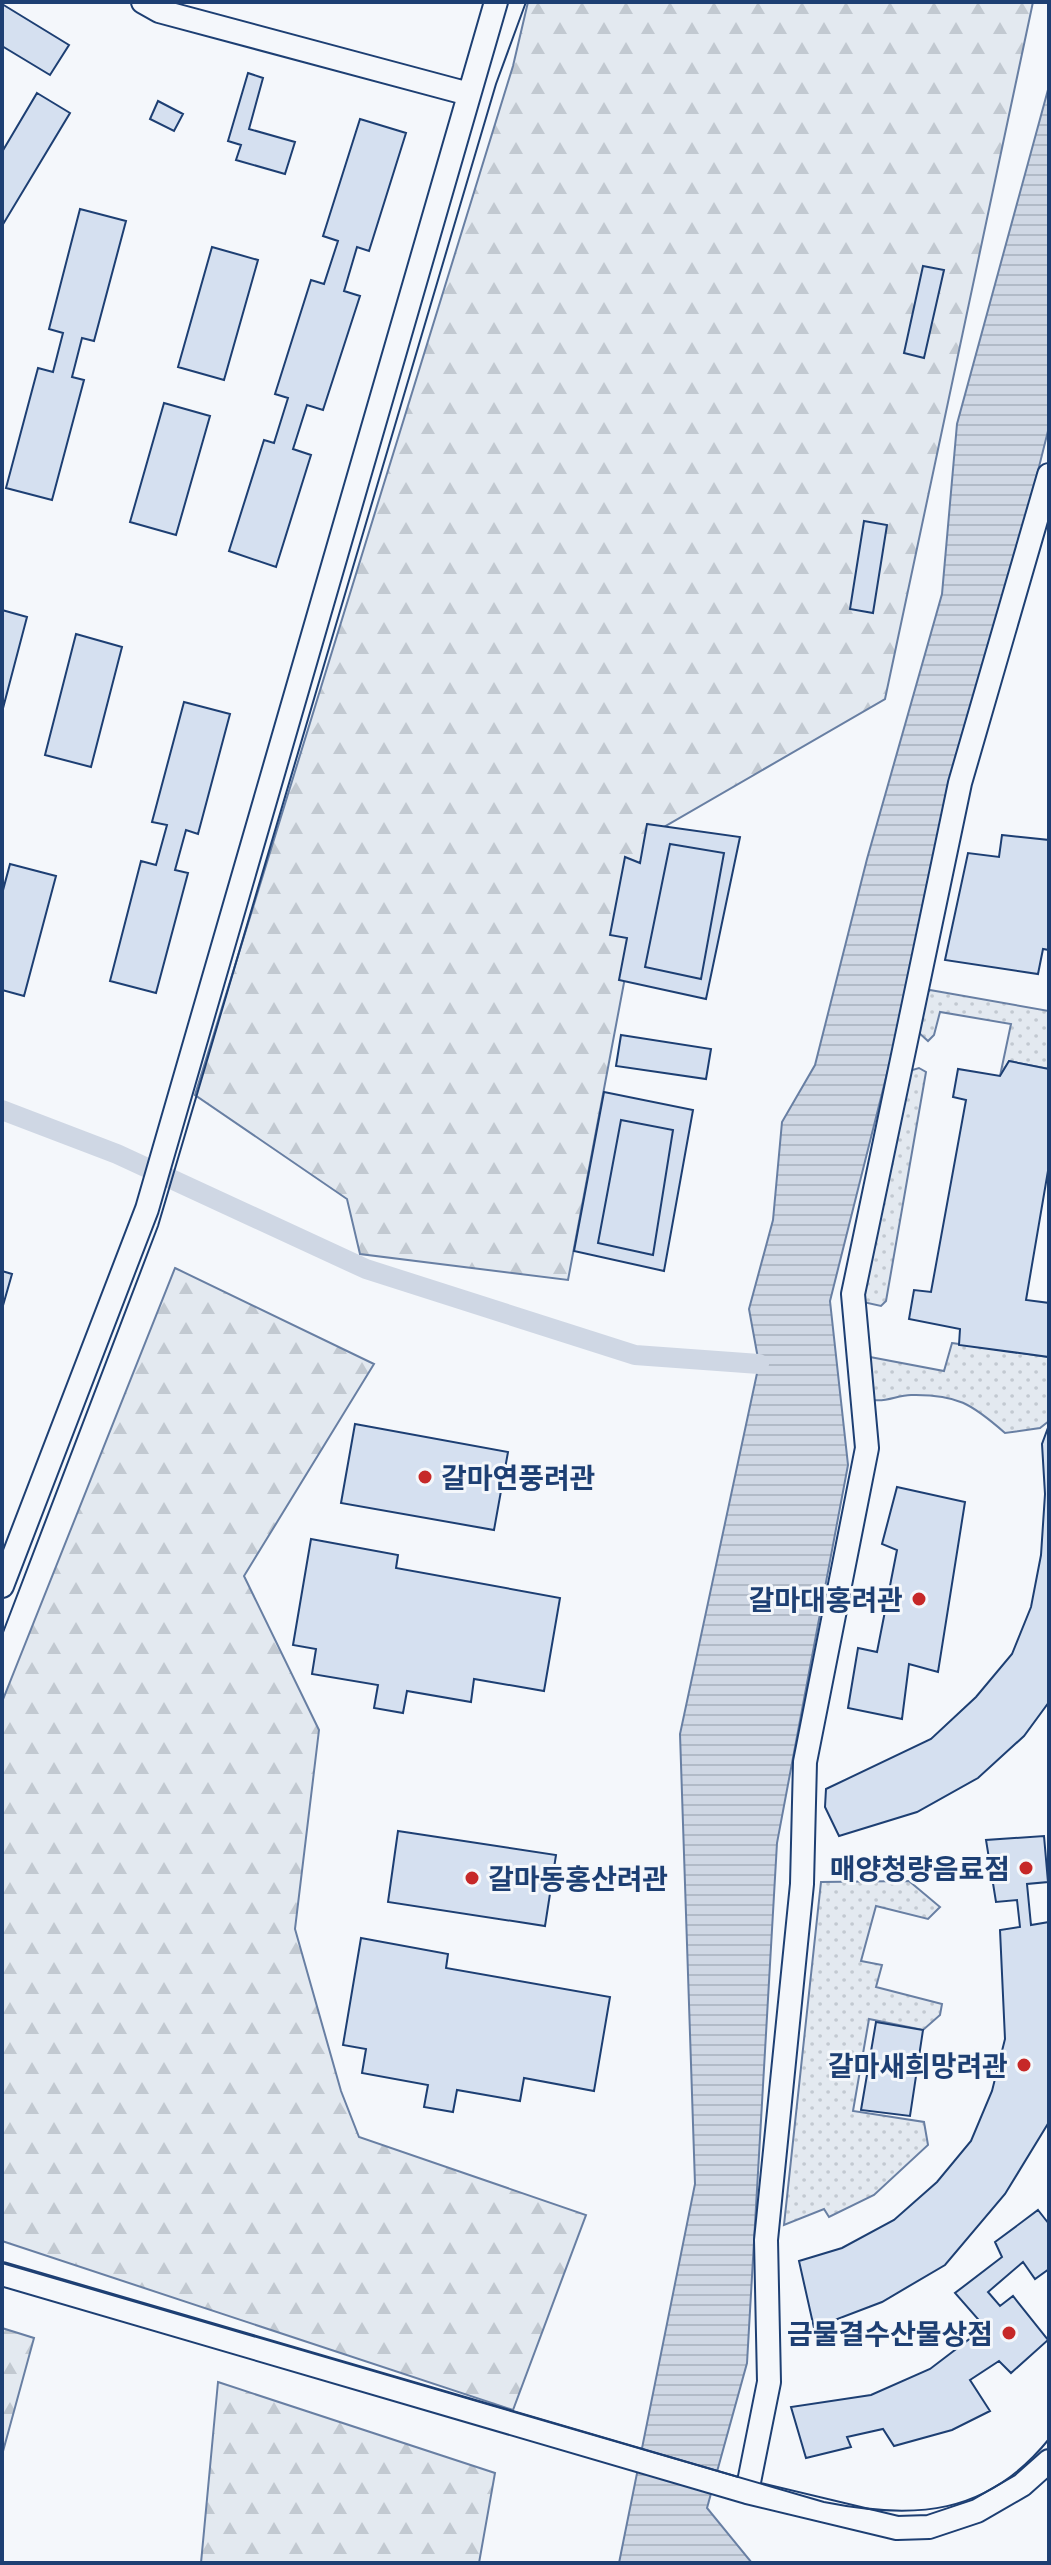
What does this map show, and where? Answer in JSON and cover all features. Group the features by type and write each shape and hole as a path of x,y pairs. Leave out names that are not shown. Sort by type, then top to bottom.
{"street":[{"path":"143,2 159,11 469,94"},
{"path":"2,1586 147,1209 496,2"},
{"path":"737,2489 769,2382 766,2240 802,1884 805,1762 867,1448 853,1294 960,783 1049,475"},
{"path":"2,2274 737,2489 897,2528 929,2527 977,2511 1022,2485 1049,2461"}],"green space":[{"path":"528,2 1033,2 885,699 652,834 568,1280 360,1254 347,1199 195,1095 513,66"},
{"path":"930,990 1049,1011 1049,1069 1009,1061 1000,1076 1011,1024 940,1012 934,1035 928,1041 918,1032 925,995"},
{"path":"919,1068 926,1072 886,1301 881,1306 863,1302 867,1261 909,1071"},
{"path":"175,1268 374,1364 244,1576 319,1730 295,1929 341,2091 359,2137 586,2215 513,2410 2,2241 2,1702"},
{"path":"952,1343 1049,1357 1049,1421 1040,1428 1005,1433 973,1408 952,1399 911,1395 874,1400 870,1357 944,1371"},
{"path":"909,1881 940,1907 928,1919 876,1906 861,1961 882,1965 876,1987 942,2004 940,2015 923,2030 869,2019 853,2111 924,2122 928,2145 874,2195 829,2217 824,2209 784,2225 821,1882"},
{"path":"2,2328 34,2338 2,2455"},
{"path":"218,2382 495,2473 479,2563 201,2563"}],"shaded area":[{"path":"1049,86 1049,427 830,1301 848,1465 777,1843 747,2363 707,2508 752,2563 619,2563 695,2184 680,1734 759,1364 749,1309 773,1220 782,1122 815,1065 867,859 942,594 957,424"}],"building":[{"path":"2,4 69,45 50,75 2,46"},
{"path":"248,73 263,78 249,129 295,142 285,174 236,160 241,145 228,141"},
{"path":"37,93 70,113 2,226 2,152"},
{"path":"158,101 183,114 174,131 150,119"},
{"path":"360,119 406,133 369,251 357,247 344,291 360,296 323,410 307,405 293,449 311,455 276,567 229,551 264,440 274,443 288,398 275,394 311,280 324,284 338,241 323,236"},
{"path":"80,209 126,221 94,341 82,338 72,377 84,380 52,500 6,488 38,368 53,372 63,333 49,329"},
{"path":"212,247 258,260 224,380 178,367"},
{"path":"923,266 944,270 924,358 904,353"},
{"path":"164,403 210,416 176,535 130,522"},
{"path":"864,521 887,525 873,613 850,609"},
{"path":"2,610 27,617 2,712"},
{"path":"76,634 122,647 91,767 45,755"},
{"path":"184,702 230,714 198,834 186,830 175,870 188,873 156,993 110,981 141,861 156,865 167,825 152,822"},
{"path":"647,824 740,837 706,999 619,980 627,938 610,935 625,857 640,863"},
{"path":"1002,835 1049,840 1049,950 1043,949 1038,974 945,960 968,853 999,857"},
{"path":"670,844 724,853 701,979 645,967"},
{"path":"10,864 56,876 24,996 2,990 2,894"},
{"path":"621,1035 711,1049 706,1079 616,1066"},
{"path":"1009,1061 1049,1069 1049,1165 1026,1300 1049,1303 1049,1357 959,1345 960,1329 909,1319 914,1290 931,1292 966,1100 953,1097 958,1069 1000,1076"},
{"path":"604,1092 693,1110 664,1271 574,1251"},
{"path":"621,1120 673,1130 653,1255 598,1243"},
{"path":"2,1271 12,1274 2,1309"},
{"name":"갈마연풍려관","path":"355,1424 508,1452 494,1530 341,1503"},
{"path":"1049,1425 1049,1702 1024,1736 978,1778 917,1812 839,1836 825,1807 826,1789 931,1739 976,1697 1012,1654 1031,1607 1041,1555 1045,1494 1042,1444"},
{"name":"갈마대홍려관","path":"897,1487 965,1502 938,1672 909,1664 902,1719 848,1708 858,1648 877,1652 897,1550 882,1544"},
{"path":"311,1539 398,1555 396,1568 560,1598 544,1691 474,1679 471,1702 407,1691 403,1713 374,1708 378,1685 312,1674 316,1649 293,1645"},
{"name":"갈마동홍산려관","path":"398,1831 556,1855 545,1926 388,1902"},
{"name":"갈마새희망려관","path":"1044,1836 1048,1882 1027,1884 1031,1925 1049,1922 1049,2122 1005,2194 945,2265 882,2302 814,2328 799,2261 842,2248 894,2220 937,2182 971,2141 992,2091 1005,2039 1000,1930 1020,1927 1017,1900 996,1902 986,1840"},
{"path":"361,1938 448,1954 446,1968 610,1997 594,2091 524,2078 520,2101 457,2090 453,2112 424,2107 428,2085 362,2073 366,2049 343,2045"},
{"path":"876,2022 923,2030 910,2116 861,2110"},
{"name":"금물결수산물상점","path":"1038,2210 1049,2224 1049,2269 1035,2279 1023,2262 988,2292 1000,2306 1013,2296 1048,2340 1011,2373 999,2361 970,2380 990,2411 952,2430 894,2446 883,2429 847,2437 851,2447 806,2458 791,2407 871,2395 930,2369 985,2327 955,2293 1002,2257 995,2242"}],"waterway":[{"path":"2,1110 117,1154 366,1269 635,1355 759,1364"}],"tram line":[{"path":"2,1635 158,1226 496,84 526,2"},
{"path":"2,2263 824,2502 857,2508 918,2510 974,2498 1025,2465 1049,2439"}],"place":[{"name":"갈마연풍려관","path":"425,1477"},
{"name":"갈마대홍려관","path":"919,1599"},
{"name":"매양청량음료점","path":"1026,1868"},
{"name":"갈마동홍산려관","path":"472,1878"},
{"name":"갈마새희망려관","path":"1024,2065"},
{"name":"금물결수산물상점","path":"1009,2333"}]}
